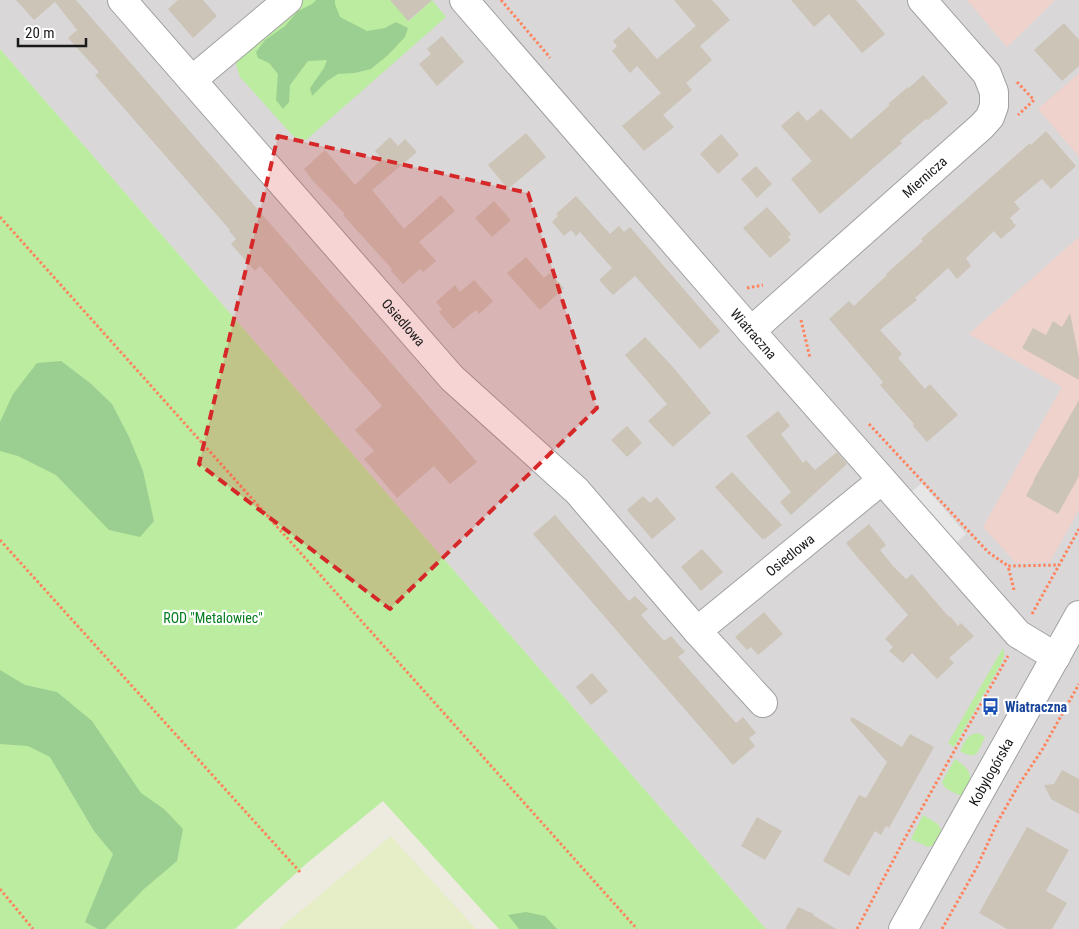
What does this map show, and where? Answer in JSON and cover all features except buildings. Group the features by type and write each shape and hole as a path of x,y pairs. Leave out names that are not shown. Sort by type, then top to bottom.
{"street":[{"name":"Osiedlowa","path":"122,0 452,378 577,491 698,631 764,703"},
{"path":"192,80 288,0"},
{"name":"Wiatraczna","path":"464,0 751,331 1018,634 1056,657"},
{"name":"Miernicza","path":"751,331 990,117 994,106 994,92 987,74 922,0"},
{"name":"Osiedlowa","path":"698,631 882,480"},
{"name":"Kobylogórska","path":"903,929 1079,615"}],"path":[{"path":"501,0 552,62"},
{"path":"0,218 638,929"},
{"path":"741,288 781,283 798,306 810,360"},
{"path":"863,417 988,552 1008,566 1059,565"},
{"path":"857,929 905,838 1009,655 1018,634 1038,605 1079,529"},
{"path":"0,540 300,872"},
{"path":"1008,566 1015,594"},
{"path":"942,929 977,867 994,830 1018,786 1042,750 1079,684"},
{"path":"1,891 33,929"}],"highlighted area":[{"path":"278,136 528,193 597,408 390,609 199,464"}],"shaded area":[{"path":"0,0 1079,0 1079,929 766,929 0,49"},
{"path":"967,0 1055,0 1007,47"},
{"path":"1079,73 1079,157 1038,109"},
{"path":"1079,237 1079,510 1050,562 1016,563 983,527 1062,387 969,334"},
{"path":"922,483 966,534 954,545 910,493"}],"green space":[{"path":"303,0 390,0 409,21 432,0 446,17 306,140 294,137 240,77 236,65 238,54"},
{"path":"316,0 335,0 340,17 367,31 385,28 396,22 408,28 405,37 371,69 355,73 338,74 327,81 312,96 310,88 324,68 327,60 308,61 290,85 289,102 283,109 276,100 278,74 269,63 258,58 256,52 265,40 285,26 298,11"},
{"name":"ROD \"Metalowiec\"","path":"0,49 766,929 499,929 383,801 306,864 235,929 0,929"},
{"path":"61,361 90,383 112,404 129,437 143,471 154,521 140,537 109,530 56,475 18,456 0,451 0,422 13,394 37,363"},
{"path":"1003,648 1002,662 954,747 948,743"},
{"path":"0,670 25,685 57,692 92,721 141,793 164,809 183,829 177,861 144,889 105,929 98,929 85,922 113,854 94,831 50,757 28,746 0,744"},
{"path":"978,733 985,737 977,753 971,755 960,751 969,737"},
{"path":"955,759 969,771 970,775 969,784 963,797 948,789 942,782"},
{"path":"923,815 938,824 942,832 938,840 928,847 911,839"},
{"path":"391,836 476,929 279,929"},
{"path":"526,912 545,916 557,929 519,929 508,915"}],"place":[{"name":"Wiatraczna","path":"991,707"}]}
